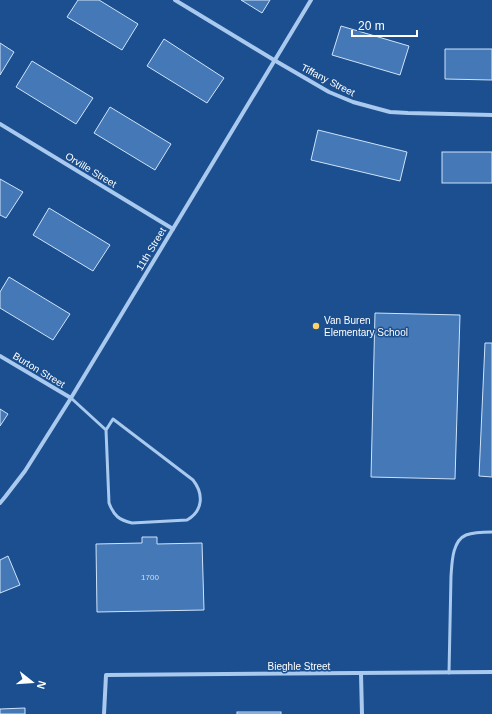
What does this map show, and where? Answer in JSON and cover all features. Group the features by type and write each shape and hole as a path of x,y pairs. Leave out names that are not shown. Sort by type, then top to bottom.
{"street":[{"name":"Tiffany Street","path":"175,0 329,92 353,102 390,112 492,115"},
{"name":"11th Street","path":"0,503 25,471 311,0"},
{"name":"Orville Street","path":"0,124 173,229"},
{"name":"Burton Street","path":"0,356 70,398"},
{"name":"Bieghle Street","path":"104,714 106,675 492,672"},
{"path":"361,674 362,714"}],"lane":[{"path":"70,398 106,430 109,503 117,518 132,523 187,520 193,517 200,503 198,487 193,480 113,419 106,430"},
{"path":"449,673 451,576 456,545 460,539 466,535 492,532"}],"building":[{"path":"78,0 99,0 138,24 122,50 67,17"},
{"path":"241,0 270,0 262,13"},
{"path":"341,26 409,46 400,75 332,55"},
{"path":"164,39 224,78 207,103 147,66"},
{"path":"0,43 14,52 0,75"},
{"path":"445,49 492,49 492,80 445,79"},
{"path":"32,61 93,98 76,124 16,87"},
{"path":"110,107 171,144 155,170 94,133"},
{"path":"318,130 407,152 400,181 311,160"},
{"path":"442,152 492,152 492,183 442,183"},
{"path":"0,179 23,192 6,218 0,215"},
{"path":"49,208 110,245 93,271 33,235"},
{"path":"9,277 70,314 53,340 0,308 0,292"},
{"path":"375,313 460,315 455,479 371,477"},
{"path":"485,343 492,343 492,477 479,476"},
{"path":"0,409 8,414 0,426"},
{"path":"142,537 157,537 157,544 202,543 204,610 97,612 96,544 142,543"},
{"path":"8,556 20,585 0,593 0,560"},
{"path":"25,708 25,714 0,714 0,709"},
{"path":"237,712 281,712 281,714 237,714"}],"place":[{"name":"Van Buren Elementary School","path":"316,326"}]}
